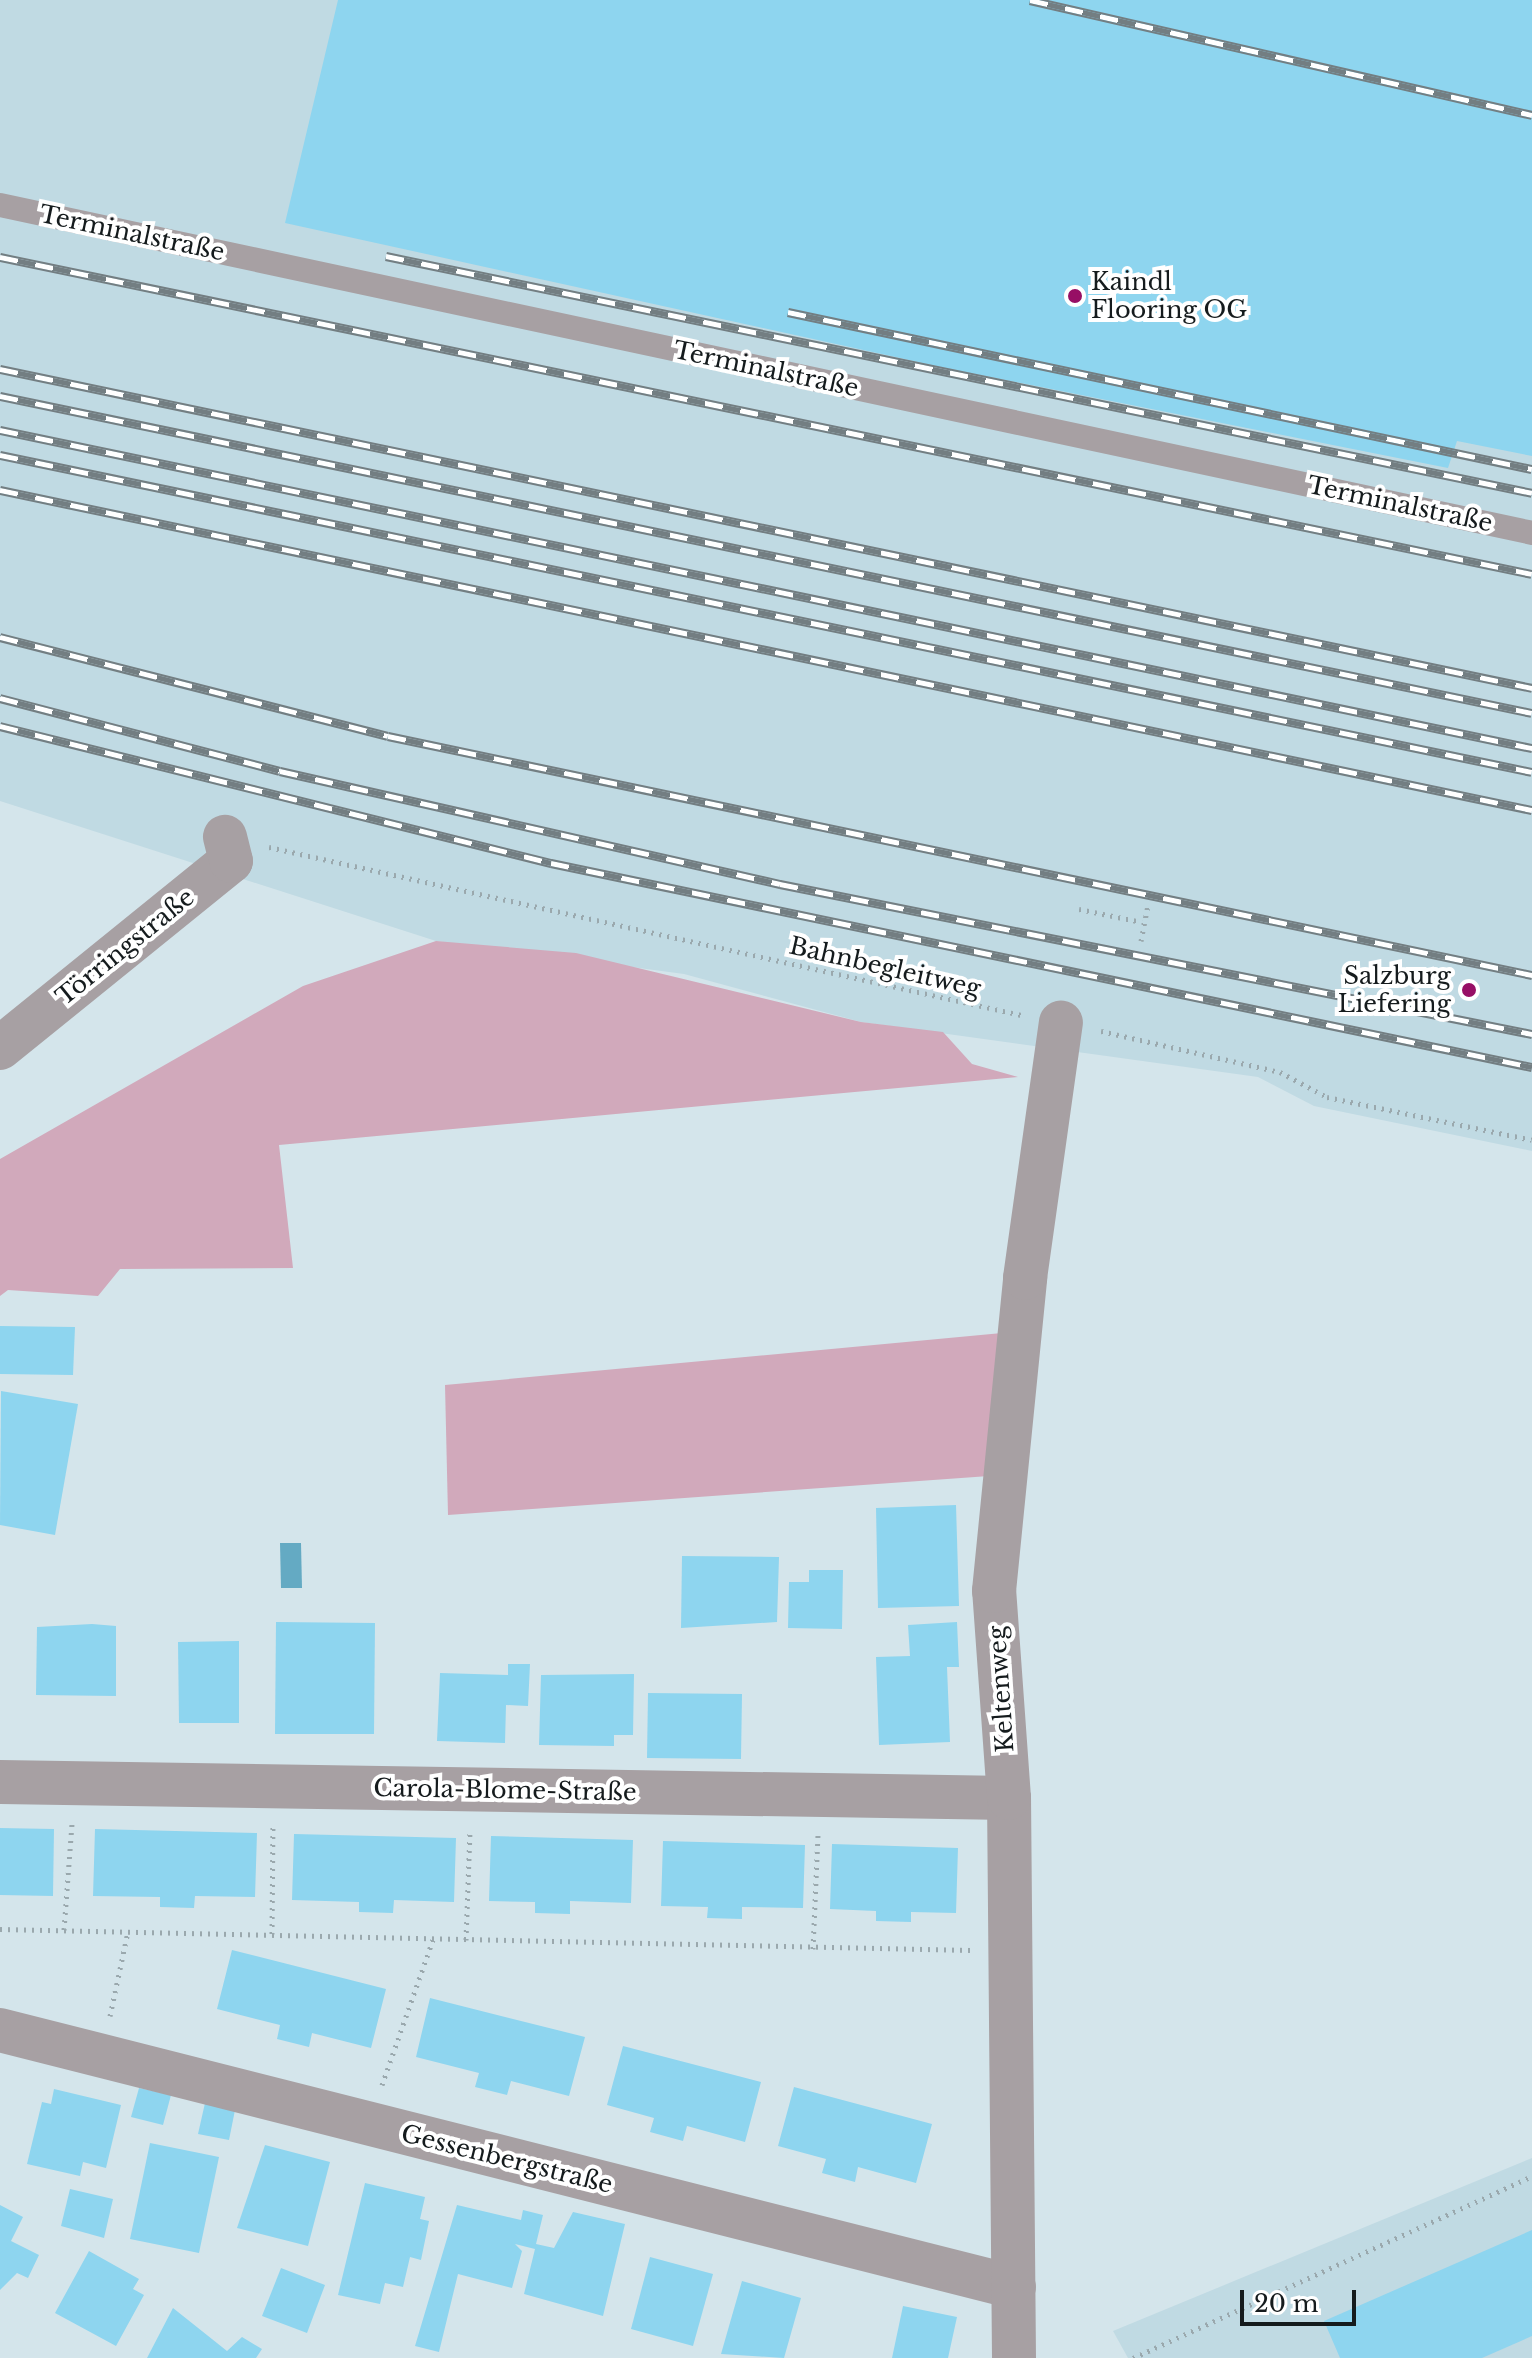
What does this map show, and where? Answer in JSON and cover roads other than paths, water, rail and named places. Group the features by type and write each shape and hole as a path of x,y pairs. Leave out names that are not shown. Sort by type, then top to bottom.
{"street":[{"name":"Törringstraße","path":"0,1048 231,861 225,837"},
{"name":"Keltenweg","path":"1014,2358 1009,1798 994,1591 1025,1278 1061,1023"},
{"name":"Carola-Blome-Straße","path":"0,1782 1009,1798"},
{"name":"Gessenbergstraße","path":"0,2030 1014,2287"}],"lane":[{"name":"Terminalstraße","path":"0,205 1532,533"}],"water":[{"path":"280,1543 301,1543 302,1588 281,1588"}],"railway":[{"path":"1030,0 1532,115"},
{"path":"386,256 1532,493"},
{"path":"0,257 1532,574"},
{"path":"788,312 1532,469"},
{"path":"0,369 1532,688"},
{"path":"0,396 1532,713"},
{"path":"0,430 1532,748"},
{"path":"0,455 1532,772"},
{"path":"0,490 1532,810"},
{"path":"0,637 388,736 1532,975"},
{"path":"0,698 280,771 780,884 1532,1034"},
{"path":"0,726 551,863 1532,1067"}],"place":[{"name":"Kaindl Flooring OG","path":"1075,296"},
{"name":"Salzburg Liefering","path":"1469,990"}]}
